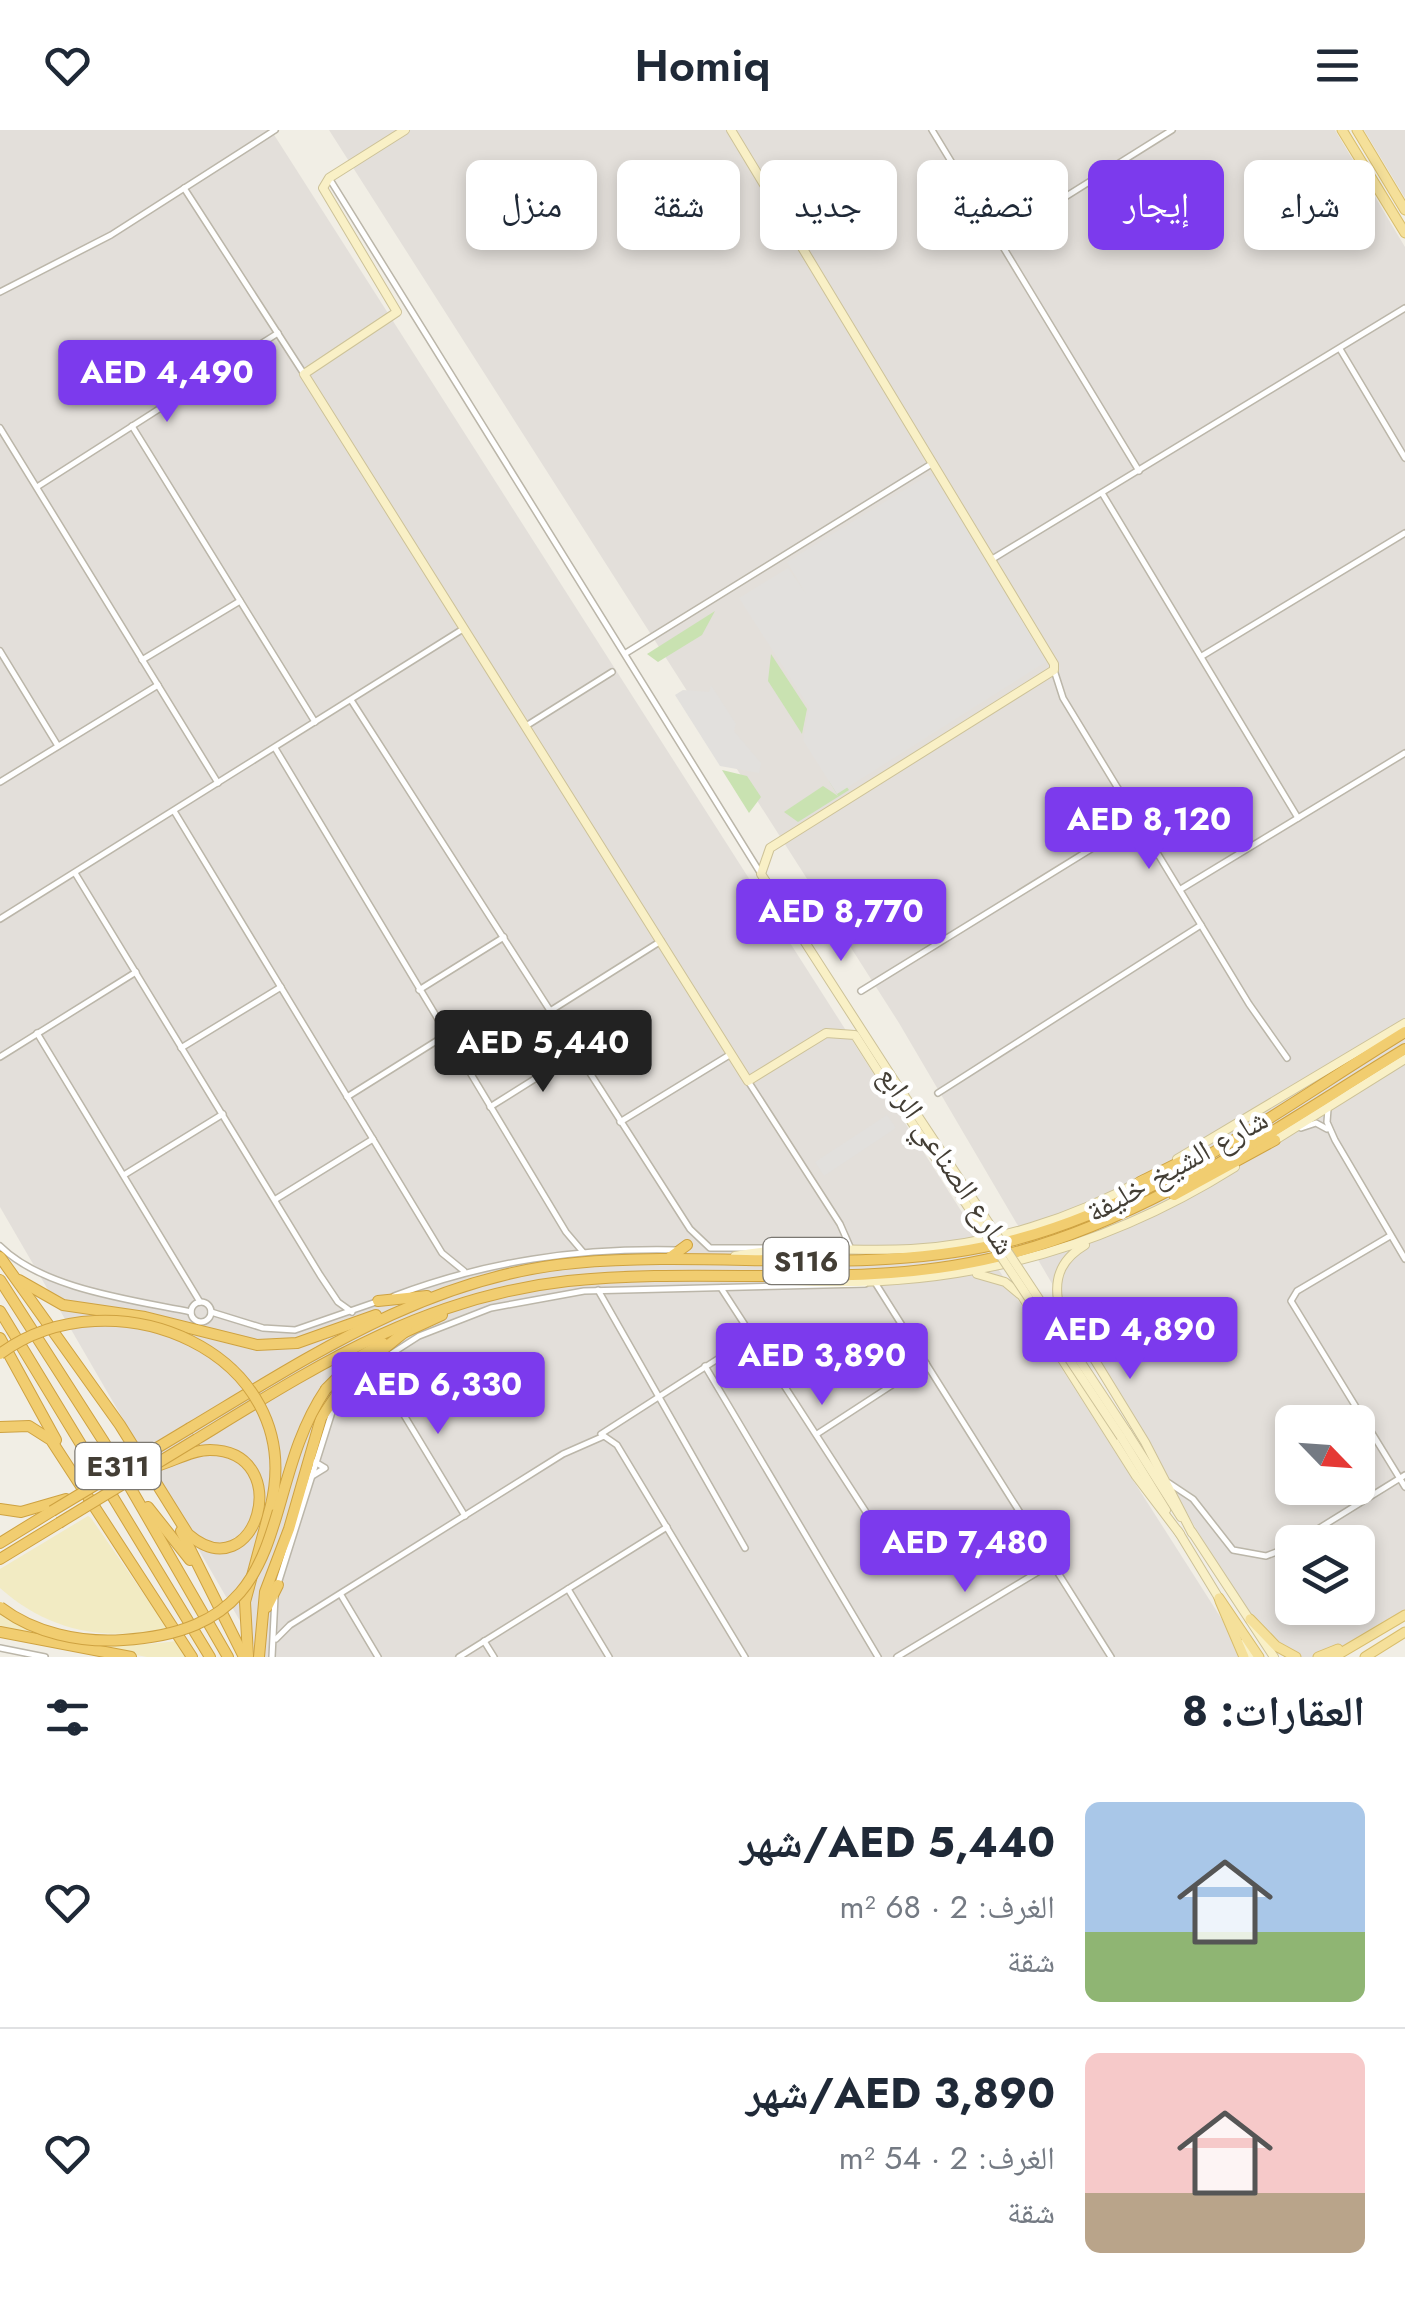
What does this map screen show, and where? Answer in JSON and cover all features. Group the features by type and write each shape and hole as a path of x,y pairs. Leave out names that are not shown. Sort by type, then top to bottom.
{"highway":[{"name":"شارع الشيخ خليفة","path":"51,1508 428,1296 479,1279 558,1265 908,1258 1000,1244 1122,1202 1405,1032"},
{"name":"شارع الشيخ خليفة","path":"151,1467 356,1344 461,1302 570,1281 886,1273 972,1263 1066,1238 1149,1201 1405,1049"},
{"path":"1149,1201 1177,1194 1279,1137"},
{"path":"1140,1182 1232,1138"},
{"path":"663,1261 680,1254 686,1245"},
{"path":"0,1256 120,1425 188,1534 202,1544 227,1546 250,1533 261,1504 253,1474 239,1460 220,1451 188,1455 151,1467"},
{"path":"8,1269 38,1294 63,1305 146,1316 257,1344 297,1343 371,1316 391,1314"},
{"name":"E311","path":"0,1280 132,1489 228,1657"},
{"path":"378,1302 428,1296"},
{"path":"0,1607 39,1628 98,1640 168,1634 215,1614 245,1587 266,1554 308,1421 326,1389 357,1358 461,1302"},
{"name":"E311","path":"0,1311 210,1657"},
{"path":"0,1354 44,1331 102,1322 148,1326 202,1345 237,1372 266,1418 276,1462 271,1506 247,1588 246,1657"},
{"path":"259,1657 264,1592 289,1529 326,1408 358,1368 407,1330"},
{"path":"0,1338 68,1463 192,1657"},
{"path":"0,1427 20,1424 37,1429 68,1463"},
{"name":"S116","path":"0,1558 151,1467"},
{"path":"132,1489 212,1594"},
{"path":"160,1490 246,1657"},
{"path":"0,1509 20,1512 51,1508"},
{"name":"S116","path":"0,1543 51,1508"},
{"path":"259,1626 278,1585"},
{"path":"0,1632 131,1657"}],"main road":[{"path":"405,130 329,178 324,194 398,312 304,374 748,1081"},
{"path":"732,130 994,558 1050,652 1054,670 770,848 761,874"},
{"path":"1342,130 1360,160"},
{"path":"1356,130 1405,210"},
{"path":"1375,174 1384,187 1390,186"},
{"path":"1375,185 1405,233"},
{"name":"شارع الصناعي الرابع","path":"761,874 886,1077 1250,1619 1264,1653 1274,1657"},
{"path":"718,1261 752,1253 916,1249 1012,1232 1140,1182 1405,1023"},
{"name":"شارع الصناعي الرابع","path":"748,1081 826,1033 854,1035 886,1077"},
{"path":"713,1275 872,1283 968,1273 1102,1235 1166,1208 1405,1060"},
{"path":"1102,1235 1064,1263 1058,1278 1058,1300 1192,1533"},
{"path":"968,1273 998,1279 1022,1296 1136,1476 1180,1534"},
{"name":"شارع الصناعي الرابع","path":"1124,1434 1219,1598"},
{"path":"1219,1598 1242,1620 1264,1653"},
{"path":"1219,1598 1246,1654"},
{"path":"1334,1657 1405,1615"},
{"path":"1250,1619 1276,1646 1296,1657"},
{"path":"1365,1657 1380,1652 1405,1632"},
{"path":"1318,1657 1372,1634"},
{"path":"1346,1657 1372,1634"}],"street":[{"path":"0,292 111,236 276,130"},
{"path":"932,130 950,160"},
{"path":"1068,196 1172,130"},
{"path":"329,178 761,874"},
{"path":"184,188 304,374"},
{"path":"1004,250 1139,471"},
{"path":"994,558 1405,308"},
{"path":"36,488 278,333"},
{"path":"1339,348 1405,458"},
{"path":"132,426 315,722"},
{"path":"0,428 218,784"},
{"path":"625,654 933,463"},
{"path":"1102,493 1298,818"},
{"path":"1202,657 1405,534"},
{"path":"142,660 240,601"},
{"path":"0,920 464,628"},
{"path":"0,650 58,746"},
{"path":"1054,670 1063,698 1287,1058"},
{"path":"526,726 612,672"},
{"path":"0,782 158,685"},
{"path":"351,700 690,1230 710,1248 808,1250"},
{"path":"275,748 566,1232 583,1252"},
{"path":"1180,890 1405,753"},
{"path":"174,811 442,1254 464,1271"},
{"path":"861,990 1138,820"},
{"path":"75,873 338,1302 352,1312"},
{"path":"938,1093 1201,925"},
{"path":"419,990 504,937"},
{"path":"550,1011 661,941"},
{"path":"0,1056 136,972"},
{"path":"182,1048 281,987"},
{"path":"37,1033 200,1302 224,1319 284,1330 335,1318 464,1271 558,1254 676,1250 686,1245 690,1230"},
{"path":"348,1097 446,1035"},
{"path":"490,1107 577,1053"},
{"path":"620,1122 731,1054"},
{"path":"748,1081 840,1224 851,1250"},
{"path":"1328,1108 1327,1122 1334,1140 1405,1260"},
{"path":"124,1176 223,1114"},
{"path":"1279,1137 1316,1122 1334,1140"},
{"path":"276,1199 373,1139"},
{"path":"558,1254 566,1243 566,1232"},
{"path":"1390,1236 1296,1291 1291,1301 1405,1487"},
{"path":"0,1246 16,1259 90,1290 191,1312 201,1322 212,1312"},
{"path":"438,1279 444,1268 442,1254"},
{"path":"272,1657 278,1585 332,1412 366,1370 380,1360 419,1336 471,1314 526,1300 616,1288 872,1283 1111,1657"},
{"path":"719,1286 737,1307 877,1529"},
{"path":"737,1307 743,1287"},
{"path":"610,1307 616,1288"},
{"path":"598,1290 745,1548"},
{"path":"191,1312 200,1302"},
{"path":"335,1318 338,1302"},
{"path":"274,1643 290,1626 599,1436 754,1335"},
{"path":"380,1360 381,1377 464,1516"},
{"path":"817,1434 926,1363"},
{"path":"704,1366 878,1657"},
{"path":"366,1370 381,1377"},
{"path":"599,1436 617,1445 745,1657"},
{"path":"312,1476 325,1468 315,1462"},
{"path":"1325,1525 1402,1477"},
{"path":"1166,1482 1193,1499 1233,1550 1266,1556 1275,1552"},
{"path":"458,1657 667,1527"},
{"path":"897,1657 910,1654 1051,1564"},
{"path":"568,1589 609,1657"},
{"path":"340,1594 378,1657"},
{"path":"274,1624 290,1626"},
{"path":"484,1641 494,1657"},
{"path":"0,1648 45,1657"}],"shaded area":[{"path":"0,130 271,130 1246,1657 261,1657 0,1207"},
{"path":"329,130 1335,130 1353,160 1244,160 1244,250 1375,250 1375,197 1405,247 1405,1614 1336,1657 1285,1657 1266,1648 899,1023"},
{"path":"1364,130 1405,130 1405,198"},
{"path":"927,476 935,478 1049,660 837,794 803,740 809,707 739,598 788,568 806,594 787,562"},
{"path":"711,685 736,724 734,731 761,763 759,773 720,766 675,695 683,690 709,692"},
{"path":"887,1115 896,1128 824,1176 815,1162"}],"green space":[{"path":"715,611 702,635 658,662 647,654"},
{"path":"771,654 807,709 802,734 768,681"},
{"path":"722,770 747,776 761,797 749,813"},
{"path":"838,775 849,790 798,822 784,812 823,786 838,796 829,781"}],"sand":[{"path":"88,1516 168,1629 122,1634 79,1630 38,1615 0,1588 0,1569"},
{"path":"0,1611 86,1640 127,1644 177,1641 188,1657 147,1657 0,1630"}]}
